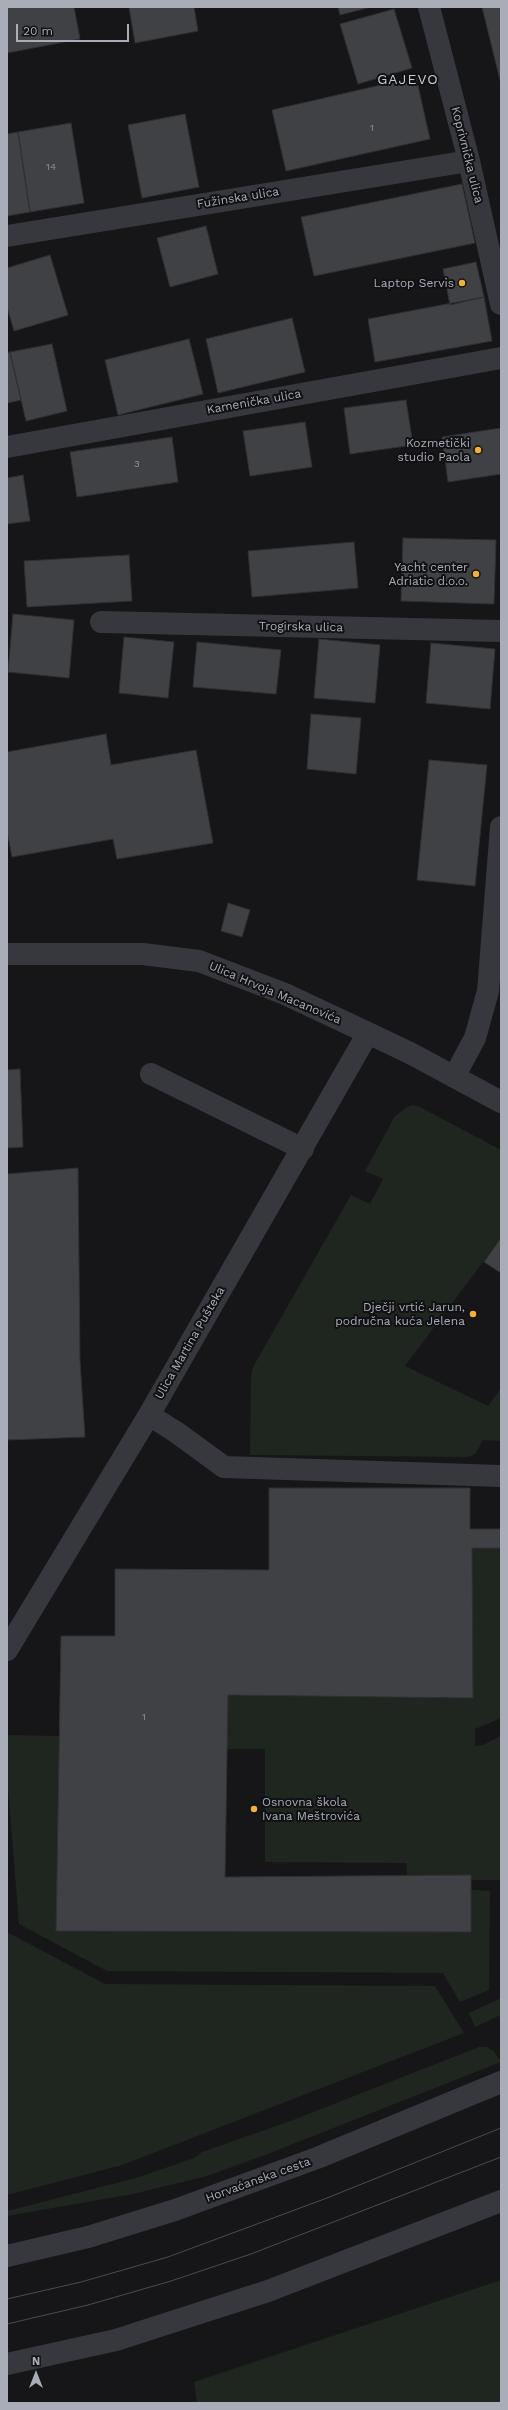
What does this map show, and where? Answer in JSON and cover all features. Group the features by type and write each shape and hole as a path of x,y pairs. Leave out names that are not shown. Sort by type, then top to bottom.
{"street":[{"name":"Koprivnička ulica","path":"429,7 469,161 501,304"},
{"name":"Fužinska ulica","path":"7,236 469,161"},
{"name":"Kamenička ulica","path":"7,447 501,358"},
{"name":"Trogirska ulica","path":"101,622 501,631"},
{"path":"454,1077 475,1038 488,991 501,827"},
{"name":"Ulica Hrvoja Macanovića","path":"7,954 143,954 200,961 278,992 368,1033 501,1102"},
{"name":"Ulica Martina Pušteka","path":"7,1650 148,1415 303,1149 368,1033"},
{"path":"151,1074 303,1149"},
{"path":"148,1415 176,1432 224,1468 501,1476"},
{"name":"Horvaćanska cesta","path":"7,2256 88,2237 175,2210 317,2158 501,2082"},
{"path":"7,2364 116,2340 260,2294 501,2201"}],"shaded area":[{"path":"413,1105 420,1107 501,1150 501,1238 405,1366 488,1406 501,1388 501,1441 483,1440 475,1454 468,1457 250,1455 251,1376 253,1367 351,1195 370,1204 383,1179 365,1171 395,1116 407,1107"},
{"path":"472,1548 501,1548 501,1718 475,1729 475,1746 483,1745 501,1736 501,1880 471,1880 470,1875 407,1875 406,1863 265,1862 265,1749 227,1749 228,1695 473,1698"},
{"path":"7,1735 59,1736 57,1931 470,1932 471,1890 490,1891 489,1990 460,2002 443,1973 107,1971 19,1924 7,1776"},
{"path":"7,1932 105,1984 435,1986 464,2033 122,2165 7,2195"},
{"path":"501,1998 501,2015 475,2027 469,2013"},
{"path":"479,2047 487,2047 494,2051 501,2062 265,2155 207,2176 133,2194 7,2216 7,2211 136,2178 194,2158 202,2152 293,2120"},
{"path":"501,2280 501,2403 197,2403 194,2382"}],"building":[{"path":"7,7 74,7 80,39 7,53"},
{"path":"129,7 194,7 198,31 135,43"},
{"path":"338,7 371,7 340,15"},
{"path":"482,7 501,7 501,84"},
{"path":"394,9 412,68 358,84 340,24"},
{"path":"416,77 430,139 286,171 272,110"},
{"path":"185,114 199,187 142,198 128,125"},
{"path":"71,123 84,203 30,212 18,132"},
{"path":"18,132 30,212 7,216 7,134"},
{"path":"462,184 475,243 314,276 301,217"},
{"path":"206,226 218,274 170,287 157,238"},
{"path":"50,255 68,315 14,331 7,307 7,268"},
{"path":"476,262 484,297 450,305 443,269"},
{"path":"484,297 492,341 375,362 368,319"},
{"path":"292,318 305,372 218,393 206,339"},
{"path":"189,339 203,394 118,415 105,360"},
{"path":"52,344 67,411 26,421 10,352"},
{"path":"10,352 21,400 7,403 7,353"},
{"path":"406,400 413,445 350,454 344,408"},
{"path":"305,422 312,467 250,476 243,431"},
{"path":"501,428 501,474 448,482 442,437"},
{"path":"172,437 178,482 77,497 70,452"},
{"path":"23,475 30,521 7,524 7,478"},
{"path":"403,538 496,540 494,604 401,601"},
{"path":"354,542 358,588 252,597 248,551"},
{"path":"129,555 132,601 27,607 24,561"},
{"path":"13,614 74,620 69,678 8,672"},
{"path":"124,637 174,642 168,698 119,693"},
{"path":"319,639 380,645 375,703 314,698"},
{"path":"197,642 281,650 276,694 193,687"},
{"path":"431,643 495,649 490,709 426,703"},
{"path":"311,714 361,718 356,774 307,769"},
{"path":"106,734 111,765 196,750 213,843 117,859 113,839 12,857 7,831 7,752"},
{"path":"429,760 487,765 475,886 417,880"},
{"path":"228,903 250,910 242,937 221,931"},
{"path":"20,1069 23,1147 7,1148 7,1070"},
{"path":"78,1168 80,1361 85,1437 7,1440 7,1174"},
{"path":"501,1238 501,1273 484,1262"},
{"path":"269,1488 470,1488 470,1529 501,1529 501,1548 472,1548 473,1698 228,1695 225,1877 471,1875 471,1932 56,1931 61,1636 115,1636 115,1569 269,1570"}],"tram line":[{"path":"7,2299 81,2282 168,2257 327,2198 501,2128"},
{"path":"7,2324 88,2305 171,2281 251,2254 501,2157"}],"place":[{"name":"Laptop Servis","path":"462,283"},
{"name":"Kozmetički studio Paola","path":"478,450"},
{"name":"Yacht center Adriatic d.o.o.","path":"476,574"},
{"name":"Dječji vrtić Jarun, područna kuća Jelena","path":"473,1314"},
{"name":"Osnovna škola Ivana Meštrovića","path":"254,1809"}],"district":[{"name":"GAJEVO","path":"408,80"}]}
